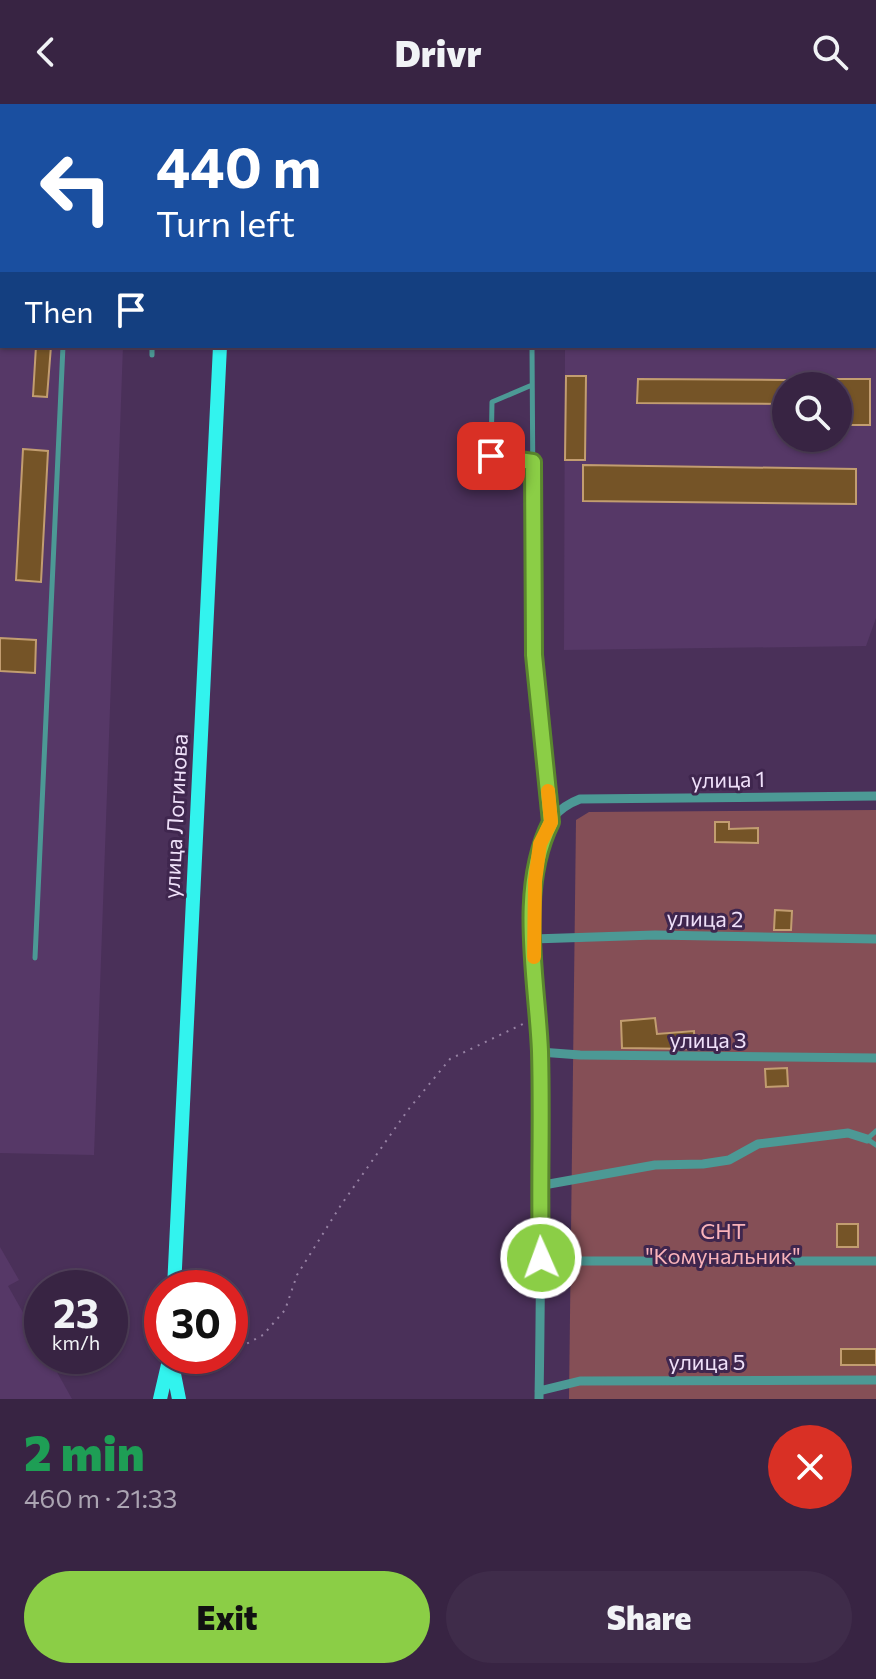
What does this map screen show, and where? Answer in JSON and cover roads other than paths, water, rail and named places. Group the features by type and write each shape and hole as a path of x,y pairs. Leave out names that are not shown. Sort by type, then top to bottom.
{"main road":[{"name":"улица Логинова","path":"175,1270 220,348"},
{"path":"160,1399 166,1374"},
{"path":"174,1374 179,1399"}],"street":[{"name":"улица 1","path":"551,822 561,807 580,799 876,796"},
{"path":"539,1395 542,1261 538,1186 540,1052 533,939 540,844 551,822"},
{"name":"улица 2","path":"533,939 655,935 876,939"},
{"name":"улица 3","path":"540,1052 876,1058"},
{"path":"538,1186 655,1165 729,1160 758,1144 848,1133 867,1139"},
{"path":"542,1261 876,1261"},
{"name":"улица 5","path":"539,1395 580,1381 876,1380"}],"lane":[{"path":"35,958 63,348"},
{"path":"152,348 152,355"},
{"path":"532,348 534,655 551,822"},
{"path":"532,385 492,402 491,456 533,462"},
{"path":"876,1131 867,1139 876,1145"}],"park label":[{"name":"СНТ \"Комунальник\"","path":"723,1242"}]}
